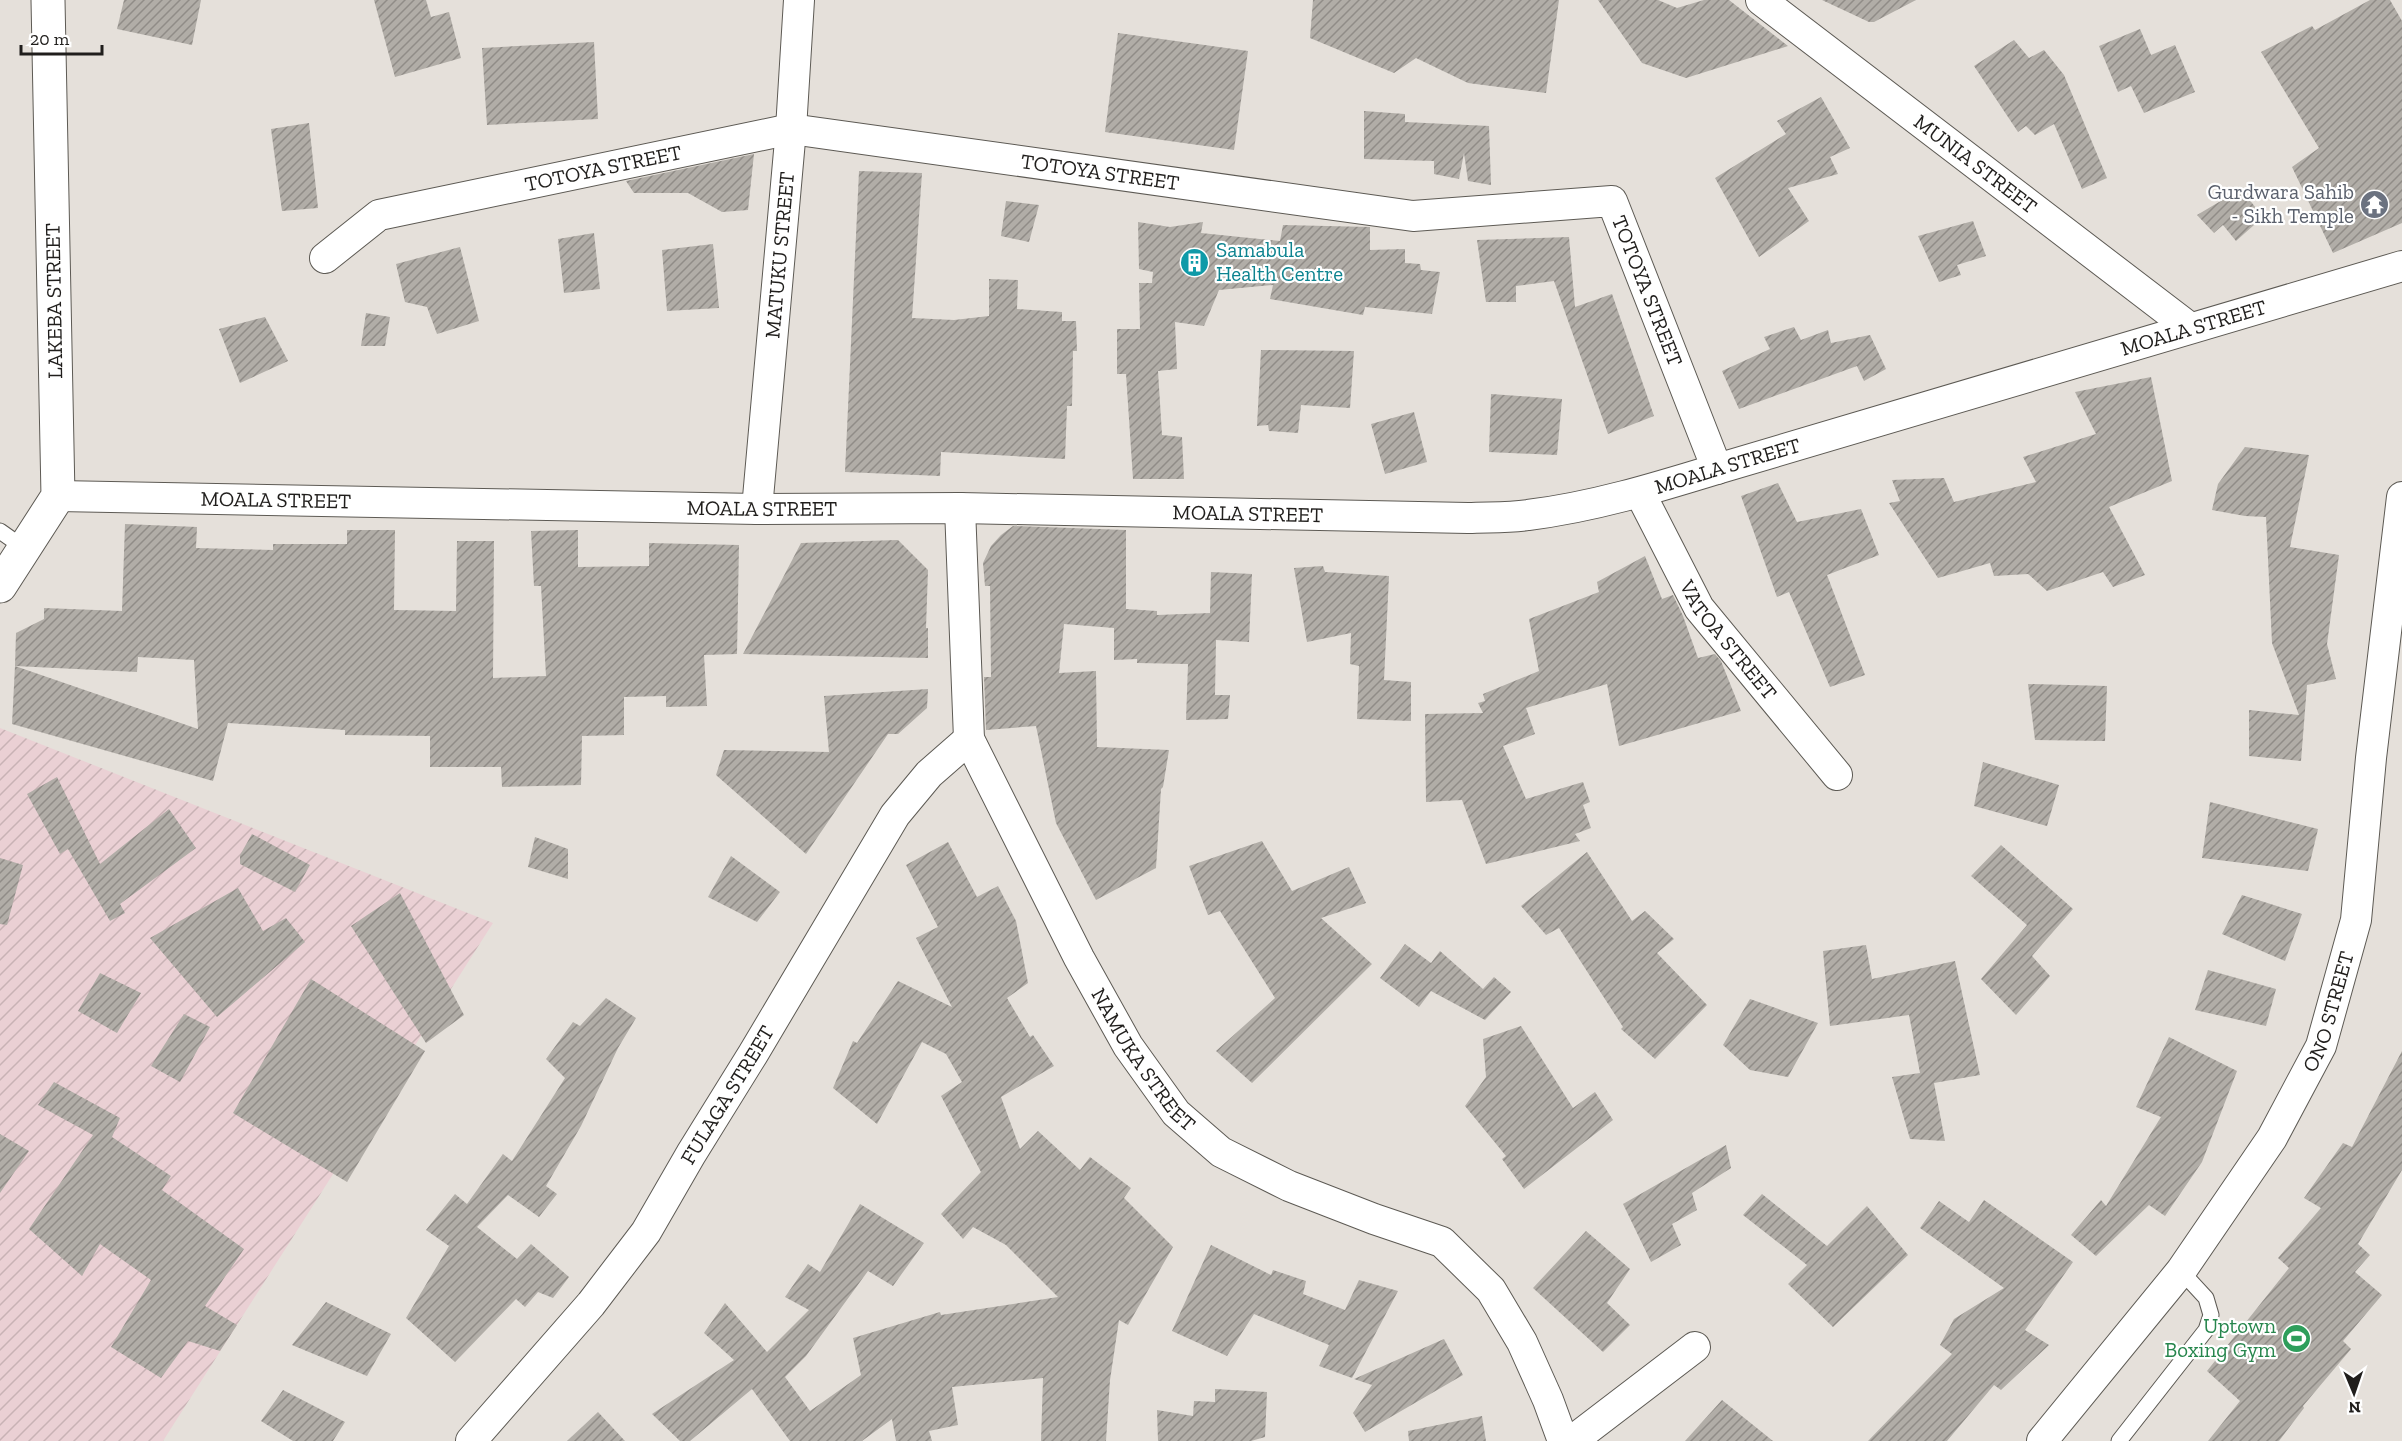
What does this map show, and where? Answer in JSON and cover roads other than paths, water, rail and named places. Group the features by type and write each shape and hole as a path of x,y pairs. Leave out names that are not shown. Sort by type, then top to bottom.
{"main road":[{"name":"LAKEBA STREET","path":"48,0 57,496"},
{"path":"0,586 12,539 57,496"}],"street":[{"name":"MATUKU STREET","path":"757,509 791,129 799,0"},
{"name":"MUNIA STREET","path":"1761,0 2190,328"},
{"name":"TOTOYA STREET","path":"325,258 379,215 791,129 1413,216 1612,201 1716,469"},
{"name":"MOALA STREET","path":"57,496 757,509 960,508 1468,518 1527,516 1640,493 2402,266"},
{"name":"VATOA STREET","path":"1640,493 1699,608 1837,775"},
{"name":"ONO STREET","path":"2042,1441 2181,1271 2271,1138 2321,1046 2356,920 2371,758 2402,497"},
{"name":"NAMUKA STREET","path":"960,508 969,739 1079,958 1122,1037 1176,1113 1221,1152 1289,1186 1374,1220 1442,1242 1491,1290 1521,1342 1548,1400 1563,1441"},
{"name":"FULAGA STREET","path":"471,1441 591,1304 646,1232 895,815 929,774 969,739"},
{"path":"1572,1441 1695,1347"}],"lane":[{"path":"2119,1441 2206,1330 2211,1315 2206,1298 2181,1271"}],"place":[{"name":"Gurdwara Sahib - Sikh Temple","path":"2375,204"},
{"name":"Samabula Health Centre","path":"1195,262"},
{"name":"Uptown Boxing Gym","path":"2297,1338"}]}
